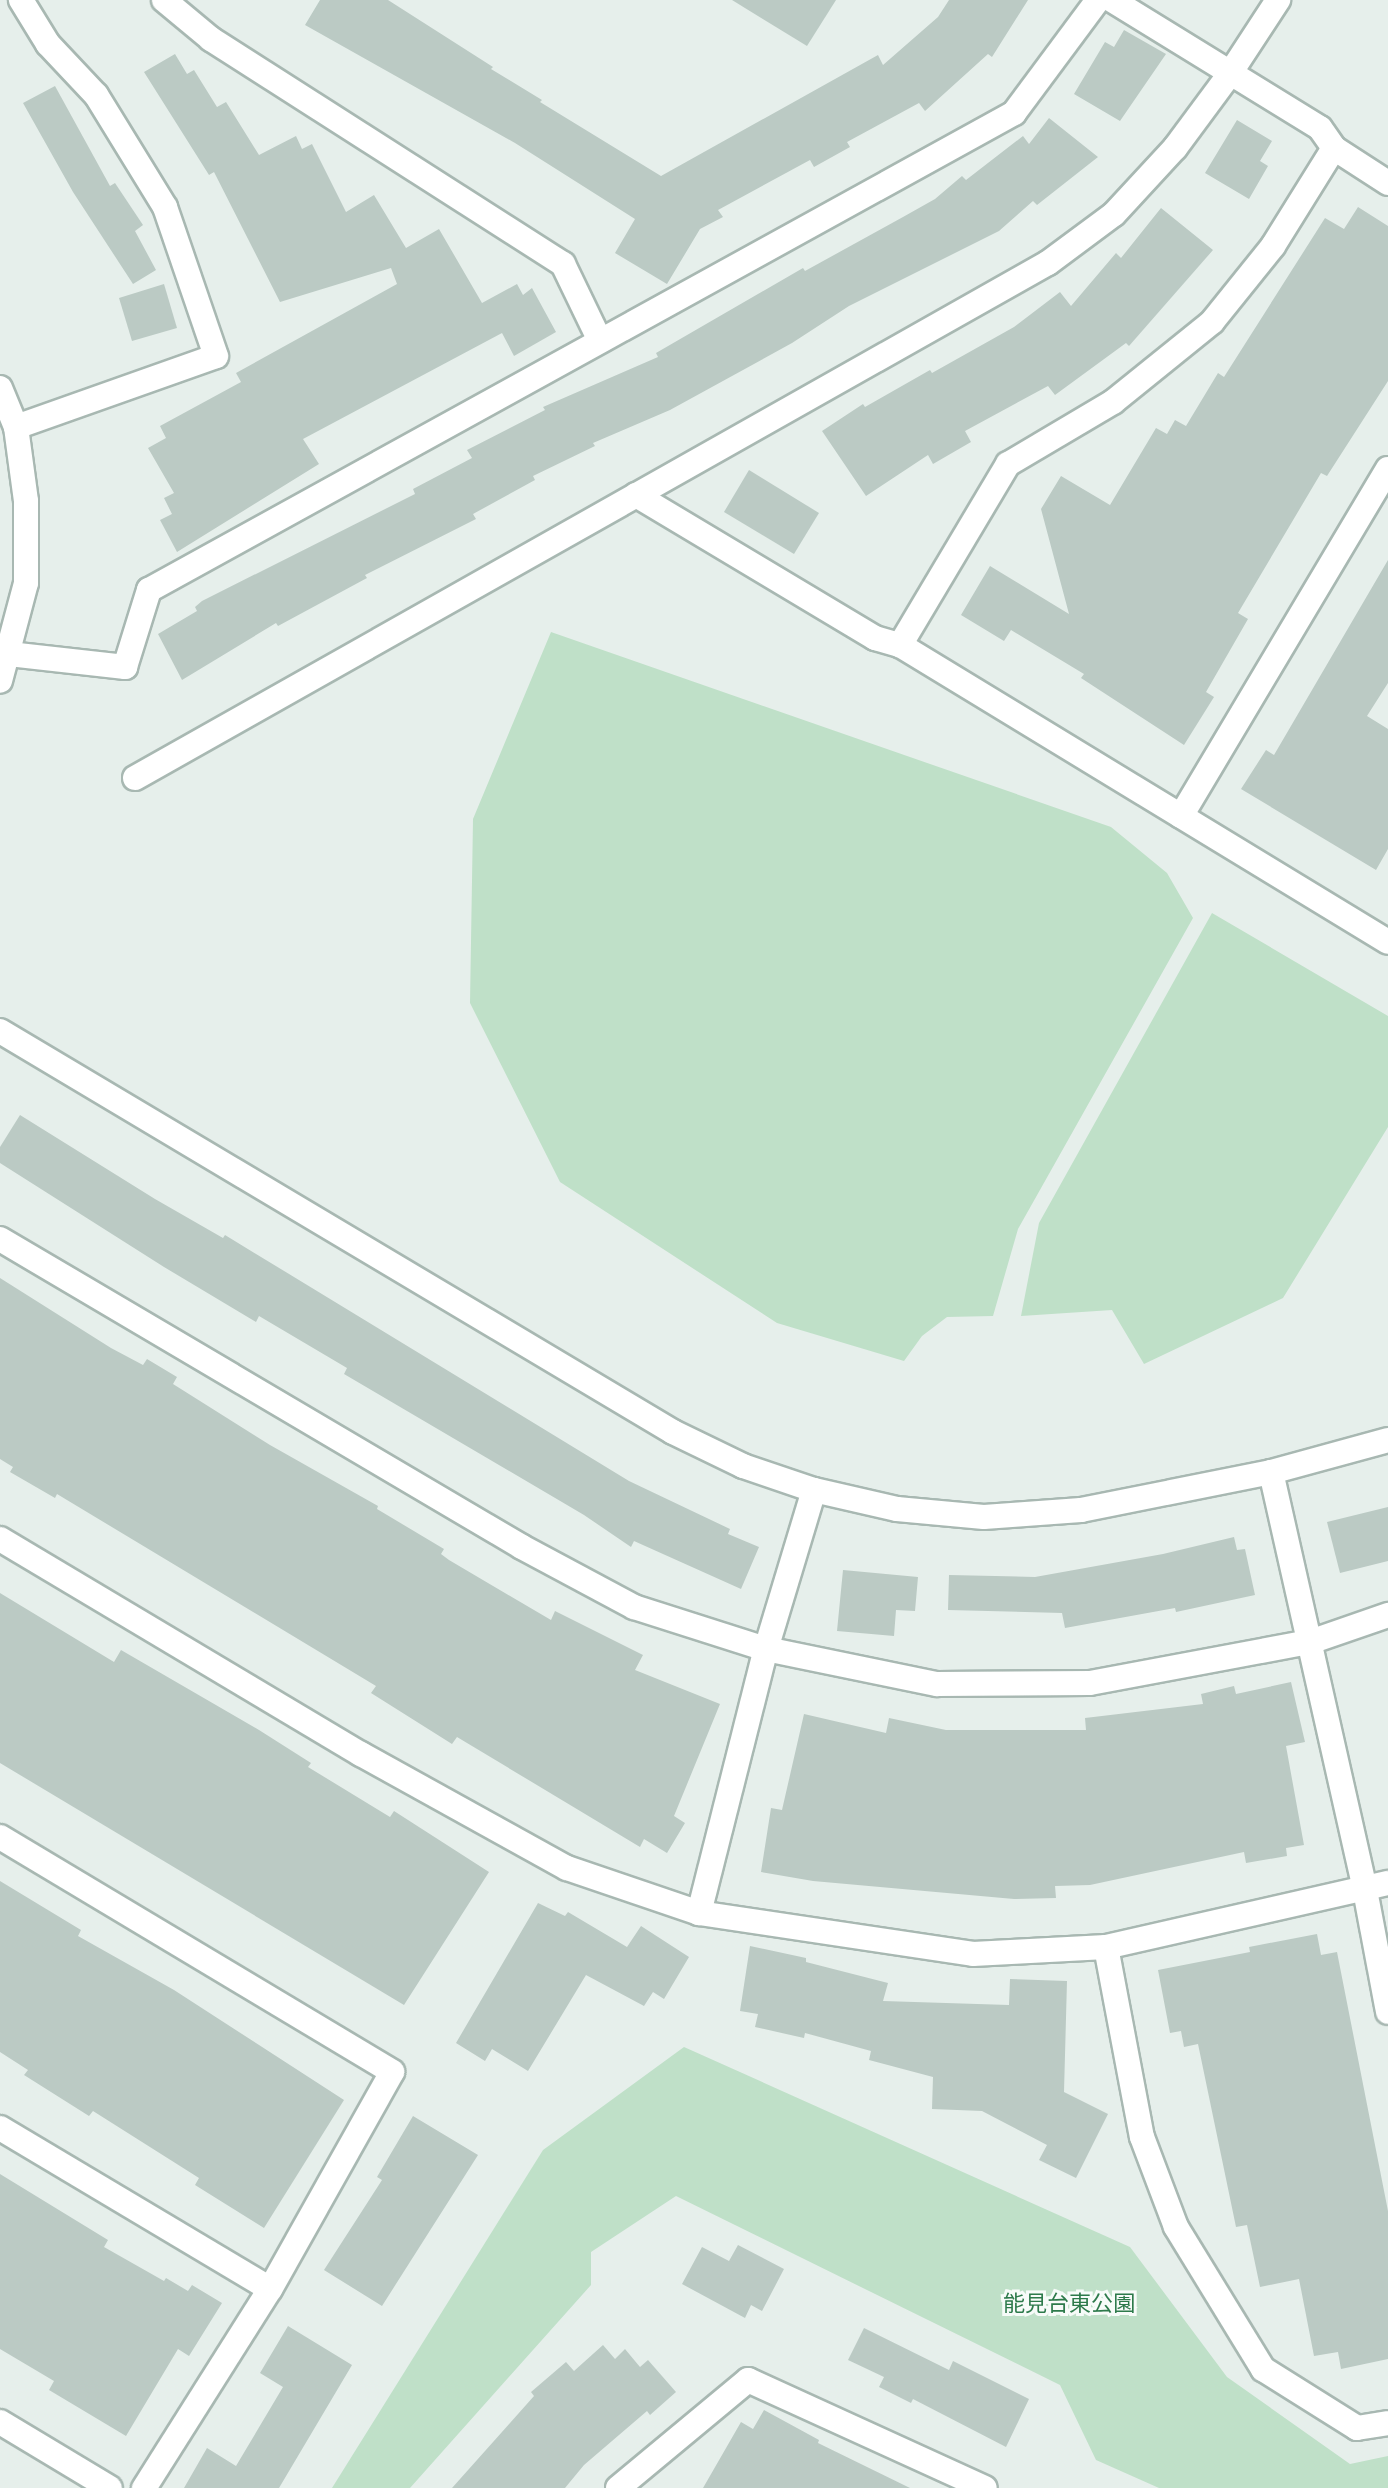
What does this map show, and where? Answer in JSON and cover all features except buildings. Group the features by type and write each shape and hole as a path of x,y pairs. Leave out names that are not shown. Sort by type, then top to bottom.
{"street":[{"path":"16,427 216,356 165,207 96,95 48,44 21,0"},
{"path":"164,0 211,39 563,264 600,341"},
{"path":"9,654 125,667 149,590 1014,113 1098,0"},
{"path":"1112,0 1229,75 1320,128 1334,148 1388,183"},
{"path":"135,778 1048,263 1114,214 1175,148 1229,75 1278,0"},
{"path":"900,645 1008,464 1113,402 1212,322 1273,246 1334,148"},
{"path":"0,388 16,427 26,501 26,583 0,681"},
{"path":"1181,816 1388,469"},
{"path":"636,495 875,638 900,645 1387,939"},
{"path":"0,1031 673,1432 743,1466 814,1490 897,1509 984,1517 1081,1510 1271,1472 1388,1440"},
{"path":"0,1239 522,1547 634,1607 766,1649 937,1684 1090,1683 1310,1642 1388,1615"},
{"path":"1271,1472 1310,1642 1376,1887 1388,2012"},
{"path":"699,1913 766,1649 814,1490"},
{"path":"0,1539 361,1754 567,1868 699,1913 973,1954 1106,1947 1376,1887"},
{"path":"0,1837 392,2072 270,2289 144,2488"},
{"path":"1106,1947 1142,2137 1176,2227 1263,2369 1357,2428 1388,2423"},
{"path":"0,2128 270,2289"},
{"path":"618,2488 748,2380 985,2488"},
{"path":"0,2422 110,2488"}],"green space":[{"path":"551,632 1111,827 1167,873 1193,918 1018,1229 993,1316 947,1317 922,1336 904,1361 777,1323 560,1182 470,1003 473,819"},
{"path":"1212,913 1388,1016 1388,1127 1283,1298 1144,1364 1112,1310 1021,1316 1039,1223"},
{"name":"能見台東公園","path":"684,2047 1130,2247 1227,2377 1350,2464 1388,2456 1388,2488 1159,2488 1096,2460 1060,2385 676,2196 591,2252 591,2285 410,2488 332,2488 543,2150"}]}
